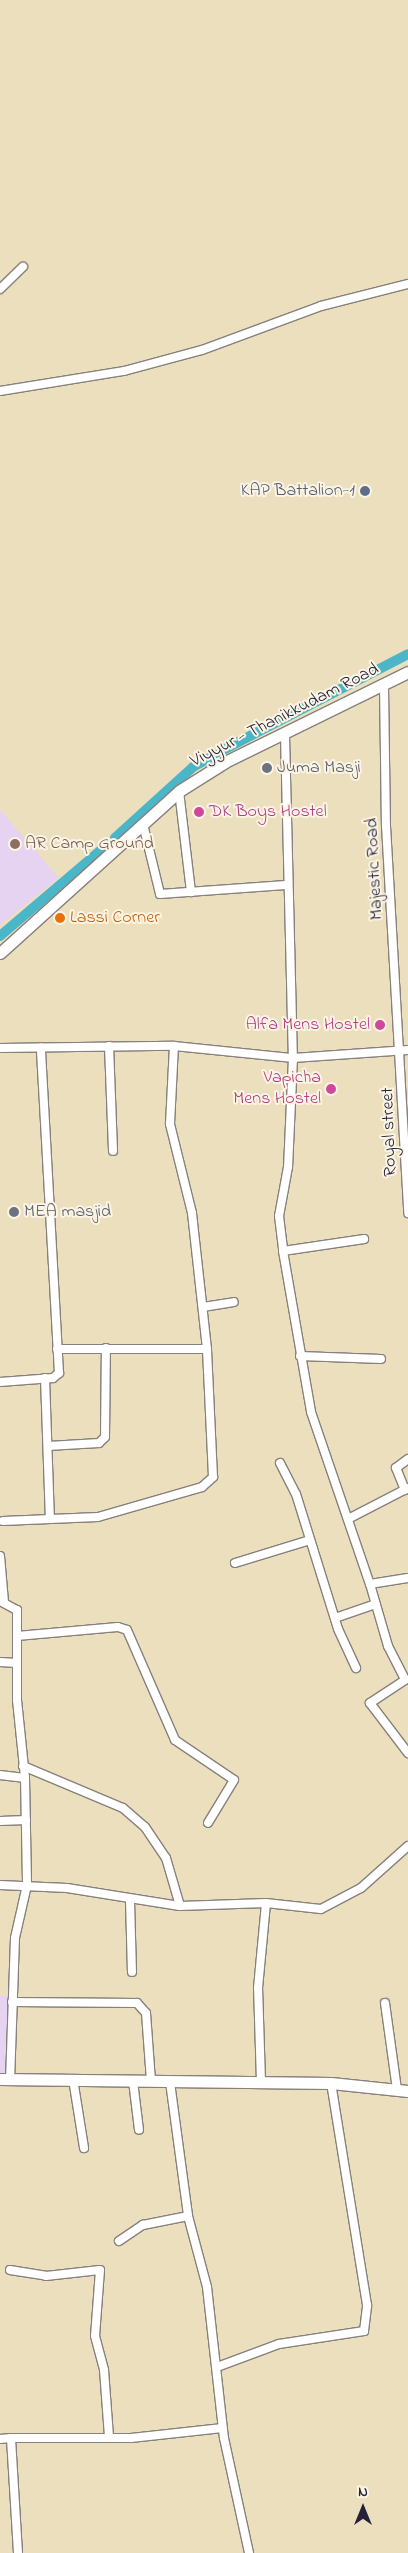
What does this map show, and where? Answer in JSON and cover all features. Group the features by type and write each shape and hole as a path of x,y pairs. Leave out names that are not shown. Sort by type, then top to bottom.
{"main road":[{"name":"Viyyur - Thanikkudam Road","path":"0,953 179,791 225,762 285,735 384,686 408,672"},
{"path":"5,2079 331,2083 402,2090"}],"street":[{"path":"0,290 23,267"},
{"path":"0,391 133,368 202,350 321,306 408,284"},
{"name":"Majestic Road","path":"384,686 386,826 405,1050"},
{"path":"285,735 286,885 293,1058 288,1167 279,1216 283,1251 311,1412 376,1604 405,1680 373,1697 371,1707 408,1753"},
{"path":"179,791 190,892"},
{"path":"143,824 157,892 190,892 286,885"},
{"path":"109,1046 113,1151"},
{"path":"0,1048 174,1046 293,1058 405,1050"},
{"path":"3,1521 50,1518 56,1522 98,1518 202,1487 213,1477 207,1349 192,1213 170,1124 174,1046"},
{"path":"0,1382 45,1378 58,1373 41,1047"},
{"name":"Royal street","path":"405,1050 408,1213"},
{"path":"283,1251 364,1239"},
{"path":"203,1307 234,1302"},
{"path":"48,1446 93,1444 105,1436 106,1348"},
{"path":"57,1349 207,1349"},
{"path":"300,1356 381,1359"},
{"path":"45,1378 50,1518"},
{"path":"348,1519 406,1489 396,1468 408,1459"},
{"path":"280,1463 310,1540 335,1618 356,1668"},
{"path":"235,1563 310,1540"},
{"path":"0,1556 2,1601 16,1610 17,1663 25,1778 27,1885 15,1938 12,2002 5,2079"},
{"path":"370,1584 408,1578"},
{"path":"335,1618 376,1604"},
{"path":"17,1636 118,1627 127,1630 175,1740 234,1780 208,1823"},
{"path":"0,1662 17,1663"},
{"path":"23,1766 122,1808 145,1827 166,1858 180,1906"},
{"path":"0,1775 25,1778"},
{"path":"0,1821 26,1820"},
{"path":"0,1885 67,1888 130,1901 180,1906 266,1904 304,1910 337,1904 408,1846"},
{"path":"130,1901 132,1972"},
{"path":"262,2082 258,1988 266,1904"},
{"path":"12,2002 137,2003 146,2013 151,2081"},
{"path":"385,2003 402,2090"},
{"path":"73,2079 84,2148"},
{"path":"133,2081 139,2130"},
{"path":"170,2082 188,2216 207,2287 222,2428 249,2553"},
{"path":"217,2367 279,2344 364,2330 367,2305 331,2083"},
{"path":"119,2242 143,2225 188,2216"},
{"path":"10,2270 46,2276 100,2270 95,2336 104,2370 109,2436"},
{"path":"0,2439 109,2436 131,2438 222,2428"},
{"path":"11,2438 18,2553"}],"shaded area":[{"name":"AR Camp Ground","path":"0,810 59,878 0,925"},
{"path":"0,1996 9,1996 8,2077 0,2077"}],"waterway":[{"path":"225,749 408,654"},
{"path":"115,838 193,767 215,755"},
{"path":"0,936 107,845"}],"place":[{"name":"KAP Battalion-1","path":"365,491"},
{"name":"Juma Masji","path":"267,768"},
{"name":"DK Boys Hostel","path":"199,812"},
{"name":"AR Camp Ground","path":"15,844"},
{"name":"Lassi Corner","path":"60,918"},
{"name":"Alfa Mens Hostel","path":"380,1025"},
{"name":"Vapicha Mens Hostel","path":"331,1089"},
{"name":"MEA masjid","path":"14,1212"}]}
